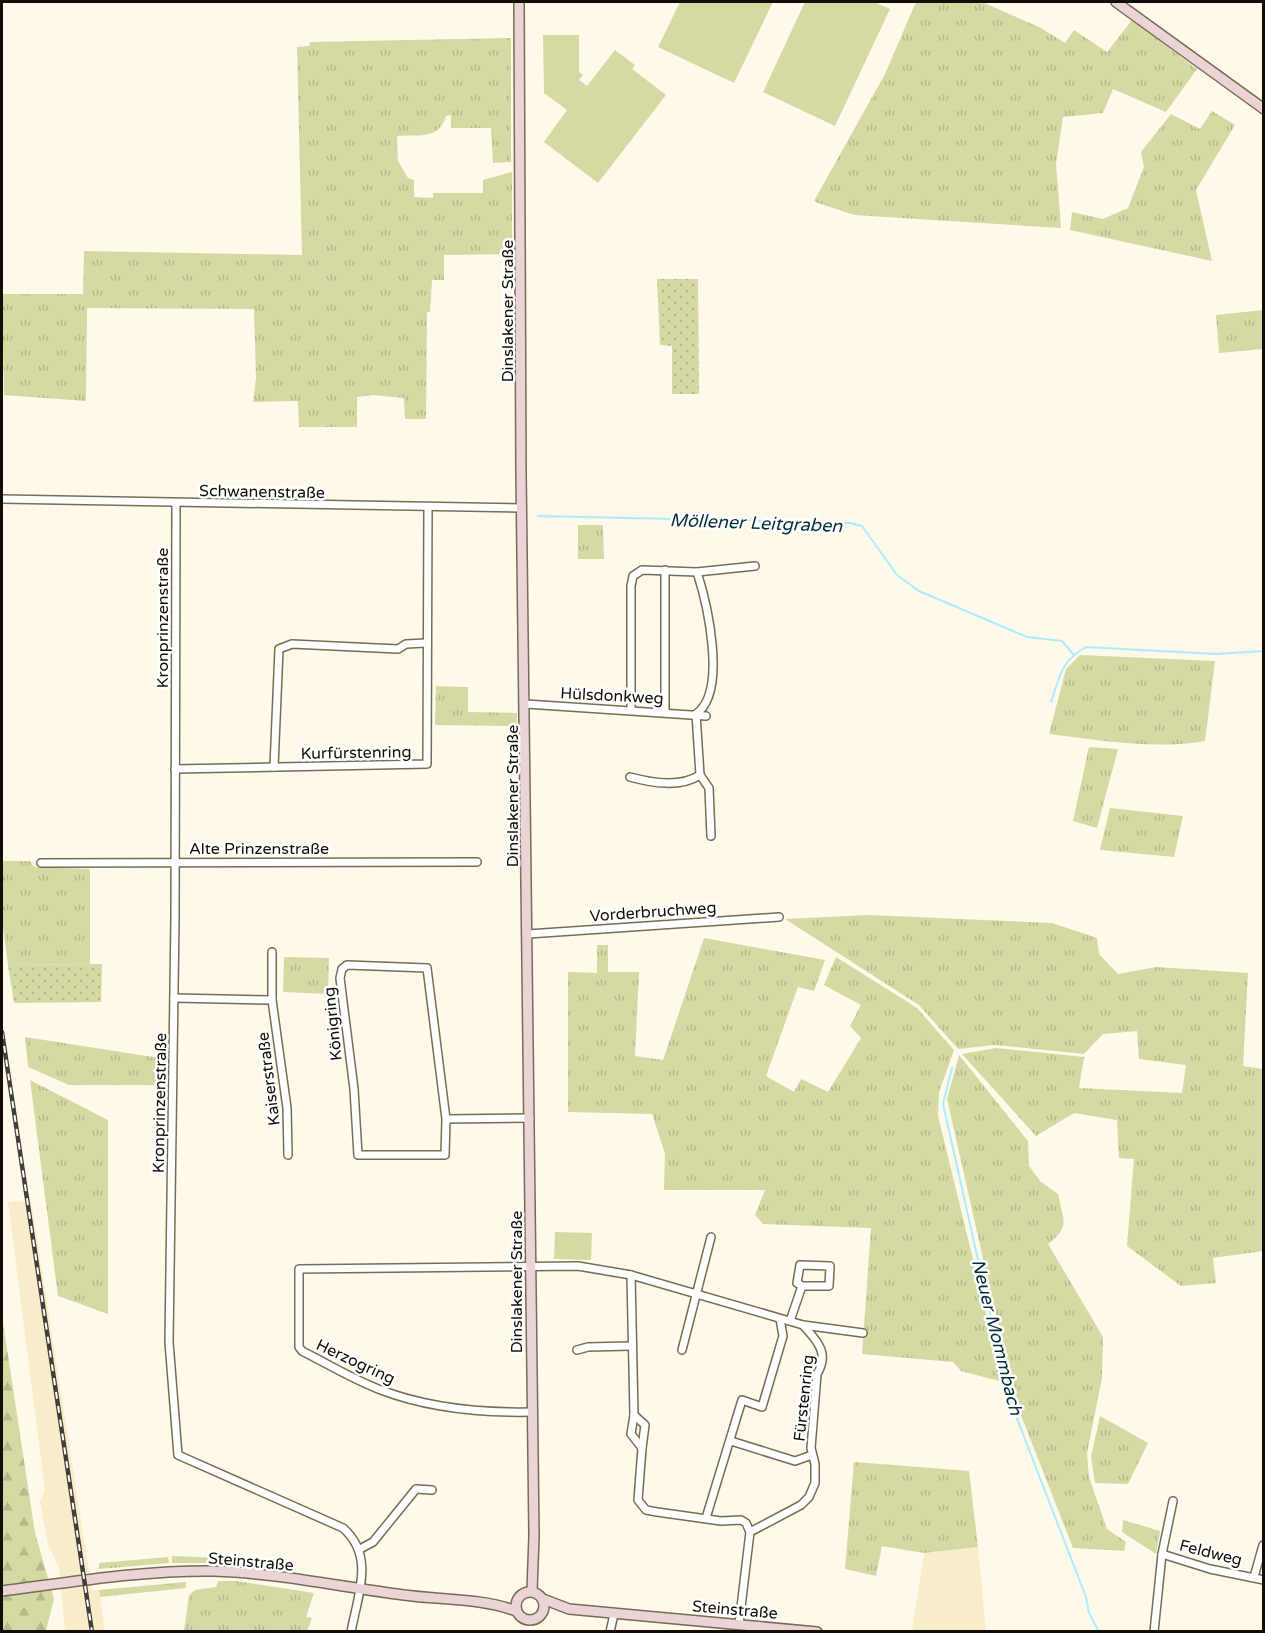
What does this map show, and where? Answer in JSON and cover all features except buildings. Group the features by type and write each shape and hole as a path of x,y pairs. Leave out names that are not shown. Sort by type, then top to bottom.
{"main road":[{"name":"Dinslakener Straße","path":"519,2 522,508 534,1536 532,1591"},
{"path":"1116,2 1263,109"},
{"name":"Steinstraße","path":"2,1591 91,1580 205,1571 265,1575 438,1600 498,1604 516,1611"},
{"path":"532,1591 543,1599 543,1613 536,1619 526,1620 516,1611 516,1601 520,1596 532,1591"},
{"name":"Steinstraße","path":"498,1604 520,1596"},
{"name":"Steinstraße","path":"543,1599 569,1609 740,1628 817,1632"},
{"name":"Steinstraße","path":"543,1613 569,1609"},
{"path":"523,1632 526,1620"}],"street":[{"name":"Schwanenstraße","path":"2,499 522,508"},
{"name":"Kronprinzenstraße","path":"176,503 176,769 169,1342 178,1455 343,1528 355,1539 360,1549"},
{"name":"Kurfürstenring","path":"176,769 427,764 428,508"},
{"path":"631,710 631,586 633,576 642,570 697,572 755,566"},
{"path":"665,570 665,712"},
{"path":"697,572 712,629 713,662 708,693 703,709 696,714 700,775 709,788 711,836"},
{"path":"274,767 279,649 292,644 398,649 406,645 426,643"},
{"name":"Hülsdonkweg","path":"526,704 706,716"},
{"path":"630,777 650,782 689,782 700,775"},
{"name":"Alte Prinzenstraße","path":"41,863 477,862"},
{"name":"Vorderbruchweg","path":"528,934 779,917"},
{"name":"Kaiserstraße","path":"273,952 272,1000 288,1108 288,1155"},
{"name":"Königring","path":"347,965 427,968 446,1119 445,1155 358,1155 354,1089 340,978 342,969 347,965"},
{"path":"174,998 272,1000"},
{"path":"446,1119 530,1118"},
{"path":"682,1350 695,1309 696,1294 711,1237"},
{"path":"800,1265 830,1266 829,1286 802,1286 797,1282 800,1265"},
{"name":"Fürstenring","path":"531,1266 578,1266 631,1275 802,1325 863,1333"},
{"name":"Herzogring","path":"531,1266 299,1269 299,1347 302,1351 381,1390 415,1400 461,1408 532,1412"},
{"path":"631,1275 634,1416 631,1434 642,1448"},
{"path":"790,1321 802,1286"},
{"path":"706,1518 742,1400 762,1407 783,1336 780,1319"},
{"name":"Fürstenring","path":"750,1532 801,1505 809,1497 815,1483 811,1448 817,1374 823,1364 822,1347 802,1325"},
{"path":"578,1350 588,1347 631,1346"},
{"path":"634,1416 645,1425 638,1500 646,1510 741,1520 746,1523 750,1532 740,1628"},
{"path":"730,1441 795,1461 812,1455"},
{"path":"351,1632 363,1559 360,1549 373,1542 416,1489 432,1490"},
{"name":"Feldweg","path":"1154,1632 1162,1554 1173,1501"},
{"name":"Feldweg","path":"1254,1577 1263,1545"},
{"name":"Feldweg","path":"1162,1554 1210,1569 1263,1580"},
{"path":"610,1632 614,1614"}],"shaded area":[{"path":"31,1201 92,1590 99,1590 105,1631 65,1631 59,1568 48,1544 40,1502 45,1490 8,1202"},
{"path":"978,1547 986,1631 912,1631 924,1553"}],"green space":[{"path":"680,2 773,2 734,83 658,47"},
{"path":"805,2 874,2 890,9 835,126 763,92"},
{"path":"916,2 982,2 1041,28 1065,43 1074,30 1107,52 1132,20 1197,69 1166,112 1113,89 1103,113 1063,117 1056,164 1061,228 854,215 814,201 885,74"},
{"path":"543,35 579,35 579,72 583,75 579,80 587,86 615,50 635,65 632,69 666,95 598,183 544,142 567,110 544,93"},
{"path":"511,38 511,162 493,163 491,128 451,128 451,115 446,116 433,133 397,136 398,161 408,178 414,180 414,197 433,198 433,193 483,193 483,180 512,172 512,254 444,255 444,280 432,280 430,312 427,312 426,419 405,419 404,398 373,395 357,397 357,427 299,427 298,401 253,402 256,378 254,309 87,308 86,401 4,395 2,294 83,294 84,251 302,255 297,47 309,46 310,42"},
{"path":"1212,111 1235,125 1196,190 1212,261 1070,230 1072,212 1103,219 1128,208 1144,167 1141,152 1171,114 1200,129"},
{"path":"657,279 698,279 699,394 672,394 672,346 660,345"},
{"path":"1263,310 1263,349 1219,353 1216,315"},
{"path":"578,525 603,525 604,559 578,559"},
{"path":"1080,655 1215,661 1205,741 1166,745 1049,734 1066,669"},
{"path":"436,686 468,687 468,712 517,713 517,726 435,725"},
{"path":"1089,747 1118,749 1097,828 1073,821"},
{"path":"1110,808 1183,816 1174,857 1100,850"},
{"path":"2,861 30,861 34,867 90,869 90,964 8,965 2,920"},
{"path":"869,915 1052,923 1097,938 1099,954 1118,974 1156,967 1248,973 1243,1066 1263,1069 1263,1251 1213,1258 1216,1283 1181,1286 1127,1246 1134,1159 1119,1158 1117,1120 1074,1113 1036,1136 962,1054 996,1048 1084,1057 1079,1088 1182,1093 1186,1065 1139,1059 1137,1031 1103,1034 1084,1054 995,1045 958,1049 919,1005 785,919"},
{"path":"704,938 825,960 814,991 798,987 766,1076 794,1092 801,1079 828,1092 861,1038 850,1026 861,1005 824,985 836,957 917,1008 954,1050 939,1092 938,1116 1003,1382 961,1371 953,1362 862,1354 871,1228 763,1224 755,1215 765,1190 664,1190 665,1154 652,1114 568,1112 568,972 597,973 597,945 608,945 608,972 639,972 635,1056 663,1060"},
{"path":"284,957 329,958 328,994 283,992"},
{"path":"102,964 101,1002 14,1003 8,965"},
{"path":"25,1037 166,1059 165,1085 69,1085 28,1067"},
{"path":"959,1055 1028,1141 1029,1166 1040,1181 1058,1194 1064,1222 1063,1228 1048,1244 1103,1337 1102,1378 1087,1453 1089,1477 1107,1529 1126,1542 1124,1551 1073,1548 1015,1400 947,1099"},
{"path":"30,1080 108,1120 108,1314 58,1296"},
{"path":"555,1232 592,1233 591,1260 554,1259"},
{"path":"2,1316 35,1533 54,1599 46,1631 2,1631"},
{"path":"1100,1416 1148,1443 1128,1484 1095,1483 1091,1457"},
{"path":"854,1462 969,1471 978,1547 924,1553 882,1546 876,1576 845,1569"},
{"path":"1123,1520 1160,1531 1156,1554 1122,1532"},
{"path":"172,1556 273,1560 296,1570 233,1563 172,1563"},
{"path":"168,1557 169,1563 99,1569 99,1563"},
{"path":"218,1581 237,1581 314,1593 306,1617 312,1618 307,1631 184,1631 189,1595 195,1590 216,1587"},
{"path":"186,1582 186,1588 100,1597 99,1590"}],"waterway":[{"name":"Möllener Leitgraben","path":"538,516 850,523 862,526 897,575 919,591 1027,637 1062,641 1073,654"},
{"name":"Möllener Leitgraben","path":"1051,702 1062,670 1071,658 1086,647 1216,654 1264,651"},
{"name":"Neuer Mommbach","path":"952,1068 943,1104 1009,1398 1086,1597 1089,1613 1099,1632"}],"railway":[{"path":"2,1032 92,1632"}]}
